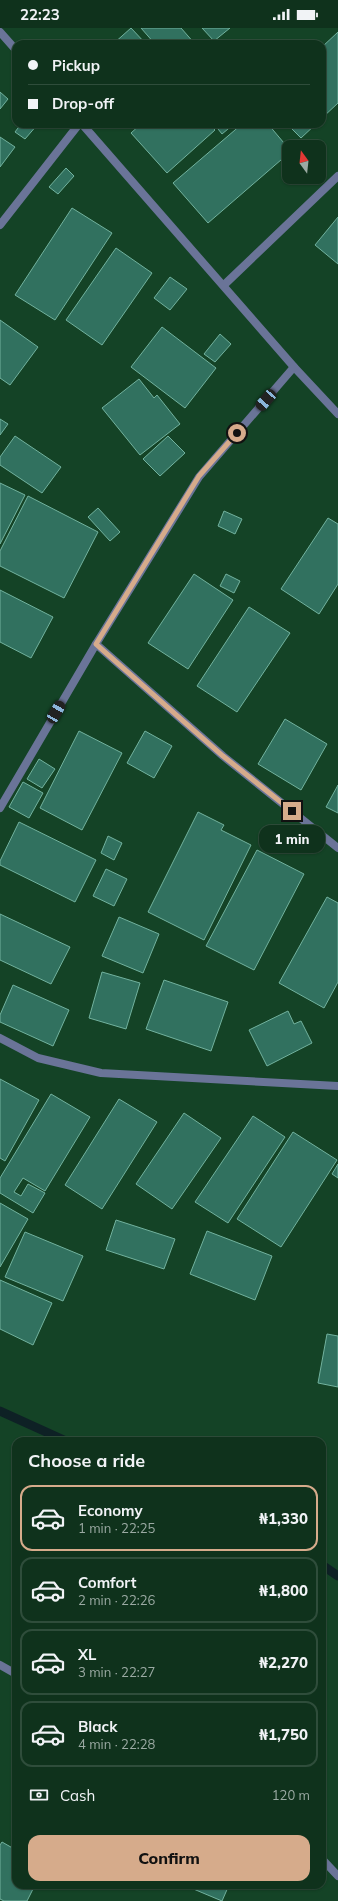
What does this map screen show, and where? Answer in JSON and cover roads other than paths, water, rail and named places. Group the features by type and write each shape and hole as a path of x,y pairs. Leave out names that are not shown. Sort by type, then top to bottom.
{"street":[{"path":"0,32 12,46"},
{"path":"0,225 78,128"},
{"path":"85,128 224,285 294,367 338,414"},
{"path":"224,285 338,176"},
{"path":"0,808 96,644 199,476 294,367"},
{"path":"96,644 223,756 338,848"},
{"path":"0,1038 38,1058 101,1073 338,1086"},
{"path":"0,1665 12,1672"},
{"path":"326,1863 338,1876"}],"waterway":[{"path":"0,1411 57,1437"},
{"path":"326,1568 338,1576"}]}
